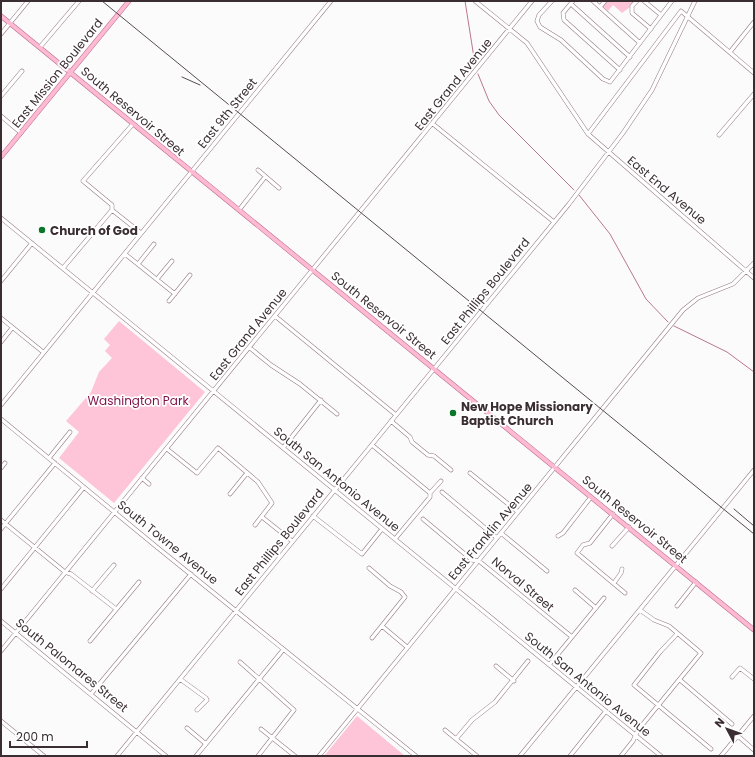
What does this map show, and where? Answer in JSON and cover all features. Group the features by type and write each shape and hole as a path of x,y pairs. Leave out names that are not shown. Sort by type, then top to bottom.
{"main road":[{"name":"East Mission Boulevard","path":"1,157 129,1"},
{"name":"South Reservoir Street","path":"1,16 754,630"}],"street":[{"path":"1,34 28,1"},
{"path":"40,47 78,1"},
{"name":"East 9th Street","path":"1,405 331,1"},
{"name":"East End Avenue","path":"475,1 527,43 588,134 608,153 754,278"},
{"name":"East Grand Avenue","path":"1,651 510,30 532,1"},
{"path":"552,1 539,15 537,21 540,26 561,40 603,79 610,82 671,1"},
{"path":"593,1 640,44"},
{"path":"600,6 605,1"},
{"path":"637,1 632,6 632,13 651,29"},
{"path":"644,1 661,16"},
{"name":"East Phillips Boulevard","path":"117,756 554,222 608,153 652,90 695,1"},
{"path":"620,70 564,20 563,13 572,2 630,57"},
{"path":"588,134 681,11 754,73"},
{"path":"730,52 754,22"},
{"path":"1,96 22,71"},
{"path":"719,135 754,94"},
{"path":"1,116 21,133"},
{"path":"133,124 83,181 112,205 112,210 141,233"},
{"path":"433,124 554,222"},
{"path":"258,170 279,188"},
{"path":"239,210 265,177"},
{"path":"63,268 112,210"},
{"name":"South San Antonio Avenue","path":"1,219 661,756"},
{"path":"1,281 32,243"},
{"path":"138,264 154,244"},
{"path":"125,254 175,294"},
{"path":"157,279 172,261"},
{"name":"East Franklin Avenue","path":"319,756 454,589 556,468 676,318 691,302 732,284 747,272 754,263"},
{"path":"169,301 190,275"},
{"path":"275,316 396,414"},
{"path":"1,318 43,352"},
{"path":"1,342 12,328"},
{"path":"250,348 271,365 321,400 337,414"},
{"path":"283,448 321,400"},
{"name":"South Towne Avenue","path":"1,418 283,650 416,756"},
{"path":"391,421 410,437 412,442 428,455 434,456 451,470"},
{"path":"49,458 70,432"},
{"path":"372,445 430,493"},
{"path":"167,449 197,473 218,448 258,482 272,503 256,525"},
{"path":"1,468 5,462"},
{"path":"1,528 55,463"},
{"path":"520,756 754,470"},
{"path":"470,472 518,512"},
{"path":"230,494 247,473"},
{"path":"142,478 149,484"},
{"path":"395,539 430,497 430,493 441,481"},
{"path":"1,589 84,487"},
{"path":"442,492 497,538"},
{"path":"558,536 563,533 591,497"},
{"path":"613,514 590,543 583,545 577,553 625,593"},
{"path":"313,516 362,554 382,529"},
{"path":"262,517 292,541"},
{"name":"Norval Street","path":"423,519 472,560 479,561 572,637"},
{"path":"1,520 65,572 71,574 116,609"},
{"path":"612,546 629,527"},
{"path":"501,533 547,571"},
{"path":"92,591 114,565"},
{"path":"369,568 390,586 401,592 405,597 372,638"},
{"path":"614,583 622,569"},
{"path":"91,694 191,574"},
{"path":"90,642 139,582"},
{"path":"677,606 696,582"},
{"path":"574,590 596,608"},
{"path":"549,665 604,598"},
{"path":"621,756 636,736 638,730 701,654 668,626 654,620 640,610"},
{"name":"South Palomares Street","path":"1,621 166,756"},
{"path":"382,626 407,647"},
{"path":"677,634 660,652 634,685 711,749"},
{"path":"196,756 283,650"},
{"path":"240,662 294,710 258,756"},
{"path":"456,739 472,720 495,702 514,681 528,662"},
{"path":"496,666 514,681"},
{"path":"732,677 740,668 754,679"},
{"path":"180,679 206,698 207,700 197,710"},
{"path":"680,680 732,724"},
{"path":"570,756 606,711"},
{"path":"721,756 754,716"},
{"path":"1,721 8,724 44,756"},
{"path":"187,728 206,744"},
{"path":"261,729 295,756"},
{"path":"445,730 477,756"},
{"path":"738,736 754,750"}],"green space":[{"path":"606,1 634,1 629,8 622,13 613,5 608,11 602,6"},
{"name":"Washington Park","path":"119,321 205,392 114,503 59,458 79,432 66,421 91,392 99,372 112,358 105,351 110,345 104,339"},
{"path":"357,716 405,756 324,756"}],"waterway":[{"path":"465,1 475,64"},
{"path":"478,74 489,101 499,115 574,190"},
{"path":"579,195 610,234 646,299 668,322"},
{"path":"674,326 727,352 754,372"}],"railway":[{"path":"102,1 754,534"},
{"path":"182,77 200,85"},
{"path":"734,509 754,526"}],"place":[{"name":"Church of God","path":"42,230"},
{"name":"New Hope Missionary Baptist Church","path":"453,413"}]}
